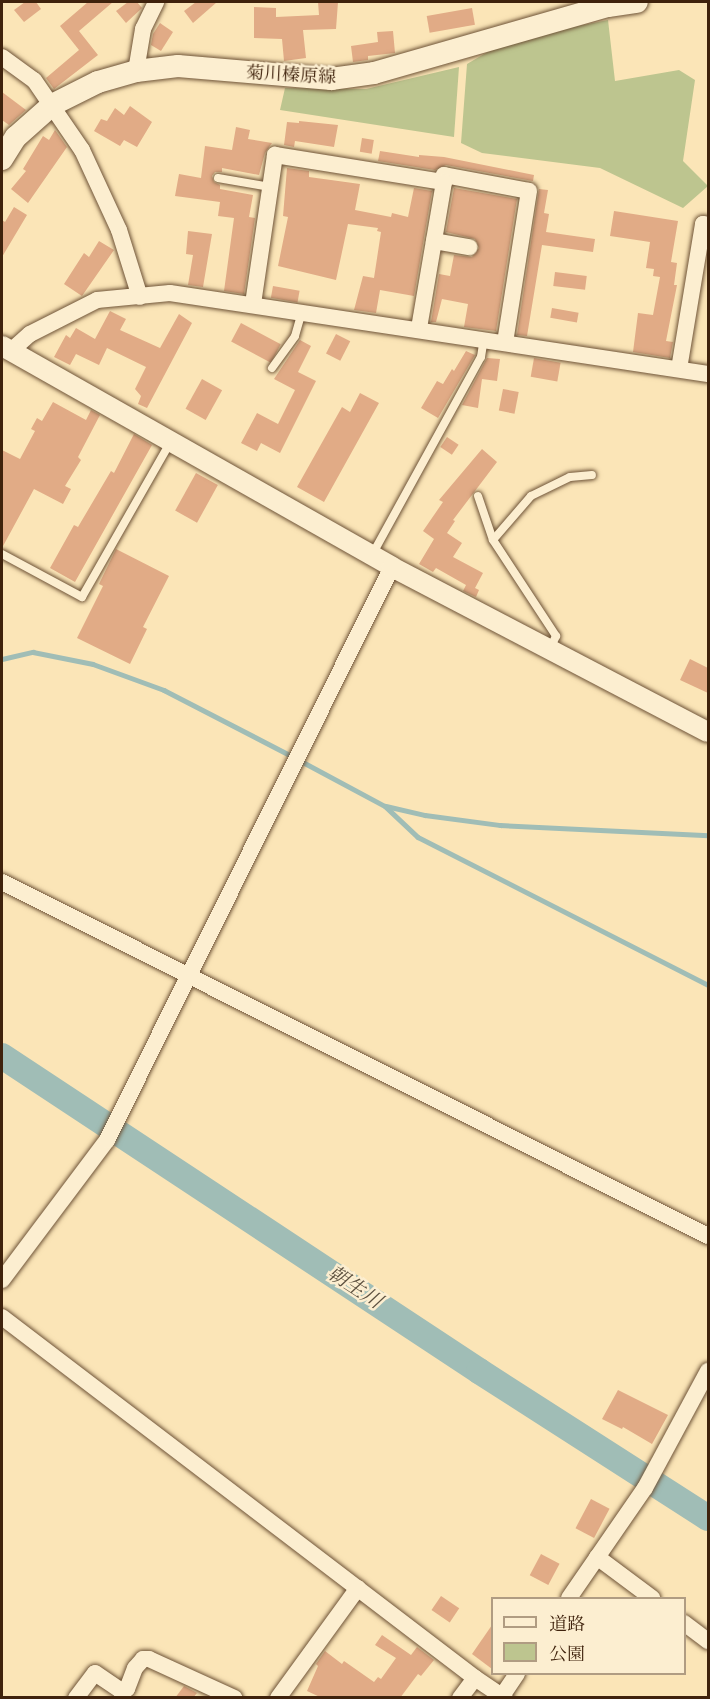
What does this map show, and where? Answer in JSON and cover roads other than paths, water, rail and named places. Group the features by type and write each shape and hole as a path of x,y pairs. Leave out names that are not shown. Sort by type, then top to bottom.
{"main road":[{"name":"菊川榛原線","path":"2,159 16,137 52,105 98,82 136,71 178,66 331,79 374,74 609,6 637,2"}],"street":[{"path":"136,71 143,28 156,2"},
{"path":"2,57 34,80 82,150 114,220 140,297"},
{"path":"253,304 275,155 444,182"},
{"path":"419,329 444,175 529,191 505,342"},
{"path":"679,369 703,224 708,225"},
{"path":"434,241 469,247"},
{"path":"708,374 302,311 170,293 98,300 7,348 371,555 708,732"},
{"path":"2,1280 107,1140 393,567"},
{"path":"2,882 708,1236"},
{"path":"2,1317 475,1678 504,1697 517,1675"},
{"path":"570,1597 645,1488 708,1371"},
{"path":"597,1557 649,1597"},
{"path":"278,1698 358,1588"},
{"path":"686,1624 708,1641"},
{"path":"76,1698 95,1673 120,1690 127,1689 135,1668 143,1659 149,1659 234,1698"},
{"path":"460,1698 475,1678"}],"lane":[{"path":"218,178 270,187"},
{"path":"272,368 295,336 302,311"},
{"path":"371,555 481,357 484,339"},
{"path":"2,554 82,597 171,441"},
{"path":"493,540 531,496 570,477 592,475"},
{"path":"478,495 493,540 556,636 550,649"}],"waterway":[{"path":"2,659 33,652 93,664 164,690 294,757"},
{"path":"301,761 385,806 418,837 708,985"},
{"path":"386,806 425,815 500,825 708,835"},
{"name":"朝生川","path":"2,1056 479,1371 708,1518"}]}
